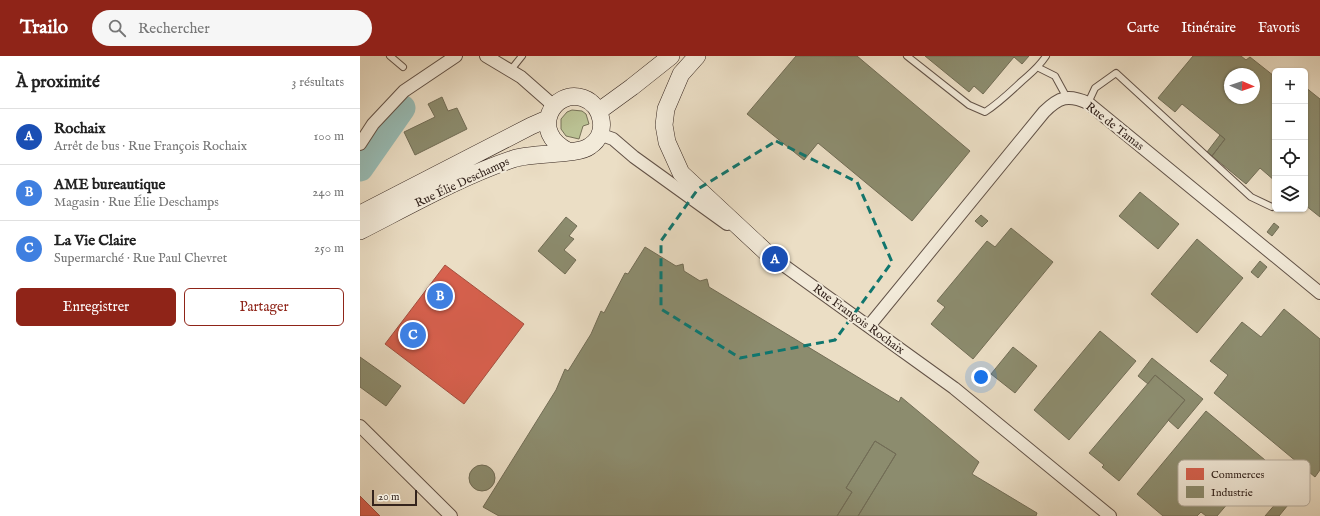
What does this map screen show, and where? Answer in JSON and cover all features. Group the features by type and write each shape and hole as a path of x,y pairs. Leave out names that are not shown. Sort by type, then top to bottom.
{"main road":[{"path":"599,111 671,56"},
{"path":"697,56 681,74 666,109 664,125 666,142 681,173 767,253"},
{"path":"574,97 583,98 593,104 599,111 602,128 597,140 590,146 578,152 568,151 557,146 551,138 547,129 551,113 564,99 574,97"},
{"name":"Rue Élie Deschamps","path":"360,214 531,126 551,113"},
{"name":"Rue Élie Deschamps","path":"360,231 484,170 515,158 568,151"}],"street":[{"path":"360,144 373,124 404,91 456,56"},
{"path":"486,56 521,77 551,113"},
{"path":"869,326 1044,112 1054,102 1067,98"},
{"name":"Rue de Tamas","path":"1067,98 1078,98 1088,103 1320,293"},
{"name":"Rue François Rochaix","path":"599,134 613,139 634,157 954,388 1110,516"},
{"path":"360,426 451,516"}],"lane":[{"path":"390,56 404,67"},
{"path":"510,71 522,56"},
{"path":"906,56 969,106 985,112 1002,101 1023,80 1039,68 1046,56"},
{"path":"1039,68 1055,76 1067,98"},
{"path":"1088,103 1095,88 1116,73 1251,197 1272,206"}],"highlighted area":[{"path":"776,141 857,182 892,262 835,340 740,358 661,309 661,241 698,189"}],"green space":[{"path":"572,110 582,111 586,114 589,124 583,126 579,139 566,136 561,129 561,119 567,112"}],"building: Commerces":[{"path":"445,265 524,324 464,404 385,344"},
{"path":"360,496 380,516 360,516"}],"building: Industrie":[{"path":"796,56 857,56 970,151 912,221 818,143 804,160 747,114"},
{"path":"925,56 1029,56 1022,64 1014,57 983,94 974,86 969,92"},
{"path":"1193,56 1241,56 1246,60 1250,57 1272,74 1272,178 1260,168 1246,184 1212,156 1225,139 1182,104 1175,112 1158,98"},
{"path":"1308,89 1320,99 1320,217 1308,207"},
{"path":"442,97 448,111 457,108 467,129 415,155 404,132 435,117 428,104"},
{"path":"1220,135 1225,139 1212,156 1207,152"},
{"path":"1140,192 1179,224 1158,249 1119,216"},
{"path":"981,215 988,221 982,227 975,221"},
{"path":"566,217 577,226 569,236 574,239 564,250 576,260 565,274 538,251"},
{"path":"1274,223 1279,227 1272,236 1267,232"},
{"path":"1011,228 1053,262 973,359 931,324 945,307 937,301 987,241 995,247"},
{"path":"1197,239 1243,278 1197,333 1151,294"},
{"path":"645,247 676,266 683,264 684,271 700,281 707,279 709,287 899,402 901,397 979,462 972,474 1037,513 1036,516 858,516 896,454 875,441 846,488 852,492 837,516 499,516 483,507 556,390 565,369 568,371 591,334 601,311 604,313 625,273 628,274"},
{"path":"1260,261 1267,267 1258,278 1251,272"},
{"path":"1284,309 1320,339 1320,470 1315,477 1310,473 1310,460 1295,460 1214,393 1228,375 1210,361 1242,322 1261,337"},
{"path":"1100,331 1136,361 1069,440 1034,410"},
{"path":"1013,347 1037,366 1015,393 991,374"},
{"path":"360,357 401,386 386,406 360,387"},
{"path":"1152,358 1203,399 1178,429 1168,420 1185,400 1155,375 1148,384 1138,376"},
{"path":"1155,375 1185,400 1119,481 1102,467 1104,465 1089,453"},
{"path":"1206,411 1265,460 1178,460 1178,506 1226,506 1217,516 1206,516 1201,512 1197,516 1163,516 1137,494"},
{"path":"875,441 896,454 858,516 837,516 852,492 846,488"},
{"path":"482,465 491,469 495,478 491,487 482,491 473,487 469,478 473,469"},
{"path":"1274,506 1287,506 1279,516 1265,516"}],"waterway":[{"path":"360,168 402,108"}],"place":[{"name":"Rochaix","path":"775,259"},
{"name":"AME bureautique","path":"440,296"},
{"name":"La Vie Claire","path":"413,335"}]}
